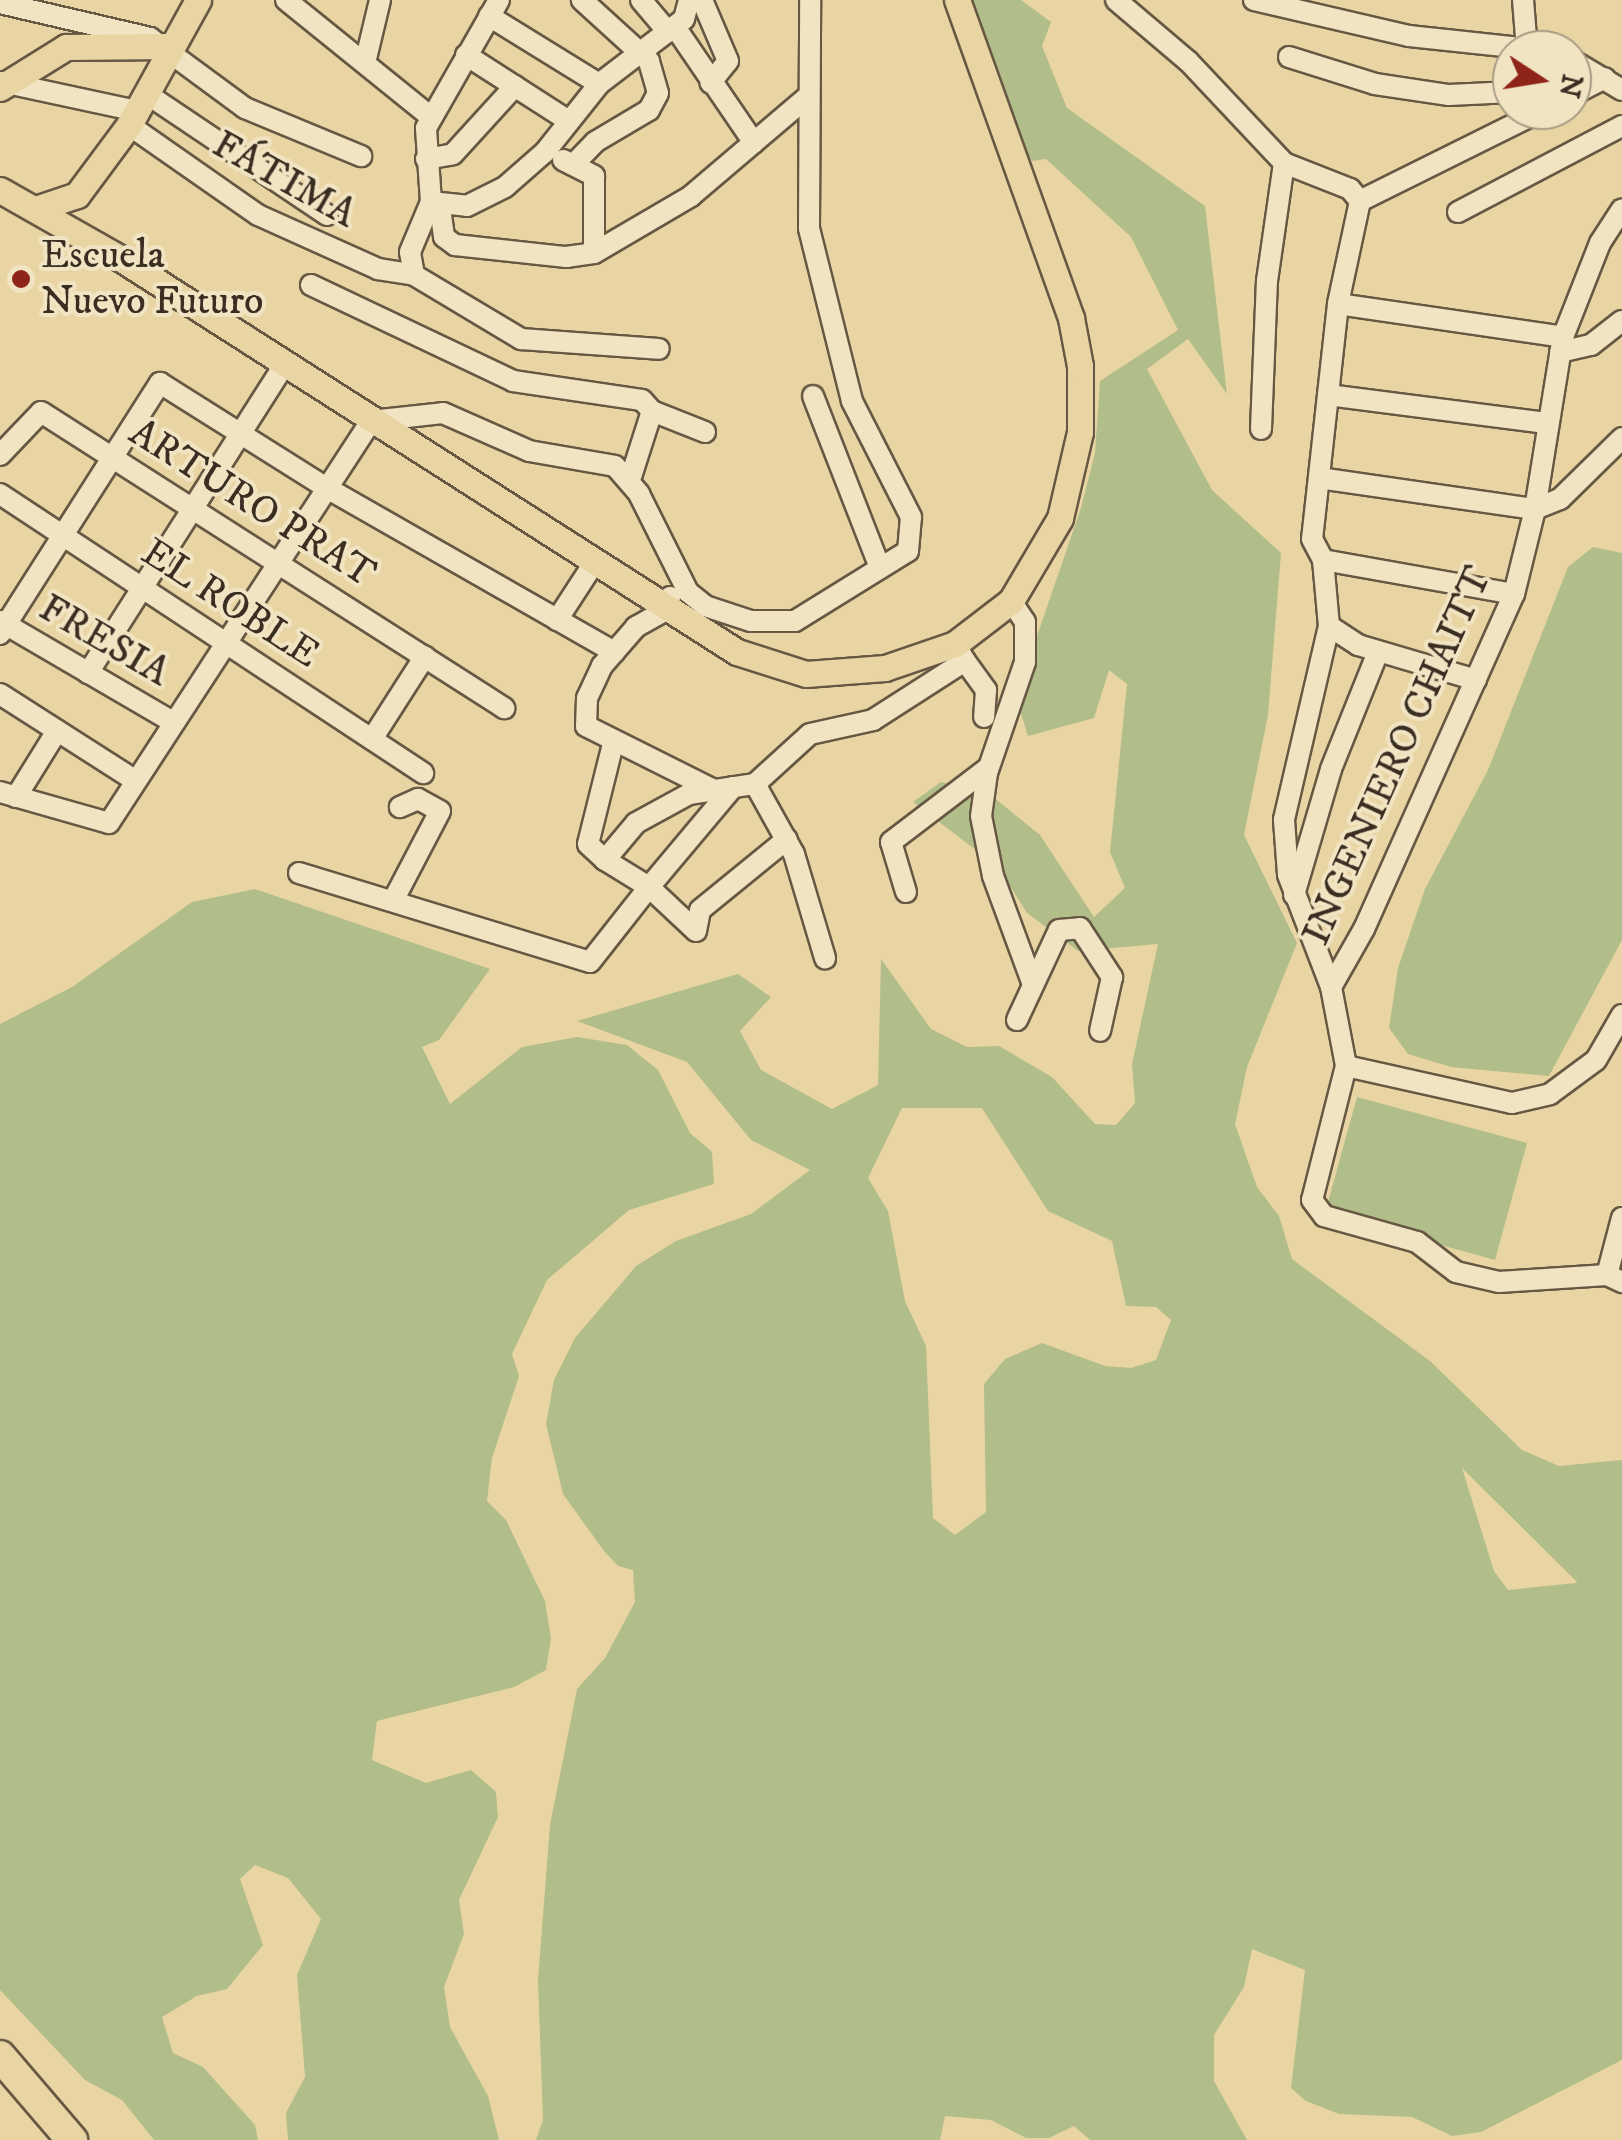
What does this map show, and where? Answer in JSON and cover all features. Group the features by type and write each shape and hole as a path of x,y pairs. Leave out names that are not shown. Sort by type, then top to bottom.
{"highway":[{"path":"0,2056 72,2140"},
{"path":"0,2084 48,2140"}],"main road":[{"path":"38,208 77,195 138,110 169,46 198,0"},
{"path":"0,190 82,234 370,421 750,658 806,674 885,668 960,652 1011,601 1042,555 1067,498 1080,432 1080,366 1065,298 957,0"},
{"path":"2,84 74,45 169,46"},
{"path":"77,195 82,234"}],"street":[{"path":"286,0 430,116"},
{"path":"365,63 380,0"},
{"path":"573,165 655,103 656,76 640,52 582,0"},
{"path":"641,0 671,29 754,143"},
{"path":"436,205 488,198 546,152 599,84 671,29 694,0 728,61 710,82"},
{"path":"57,731 8,795 109,823 370,421 452,415 516,446 608,463 630,480 696,600 777,624 819,609 879,565 905,554 914,540 903,494 852,401 812,239 806,98 810,0"},
{"path":"1116,0 1188,61 1284,163 1350,188 1360,201 1338,304 1312,539 1323,560 1328,626 1284,820 1294,895 1331,987 1346,1066 1312,1200 1324,1216 1417,1242 1456,1272 1500,1282 1614,1278 1622,1221"},
{"path":"1254,0 1409,36 1492,45"},
{"path":"1523,0 1529,30"},
{"path":"0,3 126,30 169,46 245,108 361,156"},
{"path":"599,84 494,8 430,116 426,159 444,237 454,245 566,257 594,253 691,196 806,98"},
{"path":"466,55 569,121"},
{"path":"1289,57 1375,84 1449,95 1492,93"},
{"path":"1592,71 1614,84"},
{"path":"2,84 138,110 328,214"},
{"path":"426,159 453,154 515,86"},
{"name":"FÁTIMA","path":"138,110 258,215 378,269 414,275 513,336 659,349"},
{"path":"1458,212 1622,126"},
{"path":"1360,201 1500,130"},
{"path":"546,152 594,176 594,253"},
{"path":"1260,430 1267,281 1284,163"},
{"path":"414,275 410,252 436,205"},
{"name":"INGENIERO CHAITT","path":"1331,987 1364,929 1514,594 1536,509 1561,344 1600,243 1622,208"},
{"path":"310,285 523,385 634,398 652,411 705,432"},
{"path":"1338,304 1561,344 1590,344 1622,321"},
{"path":"88,672 284,364"},
{"path":"2,627 160,383 325,487 614,652"},
{"path":"1328,395 1548,423"},
{"path":"813,396 879,565"},
{"path":"630,480 652,411"},
{"name":"ARTURO PRAT","path":"0,455 40,412 278,560 504,708"},
{"path":"1319,478 1536,509 1560,499 1622,438"},
{"name":"EL ROBLE","path":"0,494 60,538 226,640 422,773"},
{"path":"672,559 668,609 636,627 614,652 584,713 586,726 613,744 723,788"},
{"path":"1323,560 1514,594"},
{"path":"557,620 594,562"},
{"path":"1011,601 1024,622 1025,662 988,768 981,816 993,876 1032,982"},
{"path":"1328,626 1378,652 1476,680"},
{"name":"FRESIA","path":"2,627 174,722"},
{"path":"606,860 636,824 689,794 755,784 810,734 873,720 960,652 986,690 984,716"},
{"path":"1294,895 1331,768 1378,652"},
{"path":"372,739 425,656"},
{"path":"0,694 136,781"},
{"path":"613,744 588,844 606,860 693,915 787,839"},
{"path":"906,892 891,842 988,768"},
{"path":"755,784 787,839 815,912 824,958"},
{"path":"299,873 590,962 723,788"},
{"path":"394,899 440,811 418,800 400,807"},
{"path":"1017,1020 1059,930 1087,932 1113,983 1100,1031"},
{"path":"1346,1066 1512,1103 1550,1094 1596,1060 1622,1015"}],"green space":[{"path":"970,0 1021,0 1051,22 1042,46 1067,108 1205,206 1227,394 1188,339 1147,369 1212,490 1281,553 1268,715 1244,835 1297,943 1247,1067 1235,1124 1257,1187 1279,1216 1292,1259 1430,1361 1522,1450 1559,1466 1622,1460 1622,2060 1481,2132 1452,2136 1412,2117 1339,2114 1306,2101 1291,2088 1305,1970 1252,1949 1244,1987 1214,2035 1214,2081 1247,2140 1090,2140 1074,2126 1049,2138 1026,2138 991,2120 945,2116 940,2140 536,2140 543,2120 538,1980 550,1825 577,1689 605,1658 635,1602 633,1570 618,1566 604,1551 563,1494 546,1424 554,1380 575,1338 636,1266 676,1241 751,1214 810,1170 751,1140 687,1062 577,1021 738,974 771,997 740,1031 761,1070 832,1109 878,1085 881,959 931,1029 967,1047 999,1046 1052,1077 1095,1124 1116,1125 1135,1103 1132,1064 1158,944 1078,951 1027,913 998,867 913,802 941,782 987,792 1040,835 1094,917 1125,888 1110,852 1127,684 1109,670 1094,718 1028,736 1016,697 1081,508 1095,453 1100,381 1178,330 1131,237 1046,159 1032,161","holes":["902,1108 982,1108 1048,1211 1112,1241 1126,1306 1156,1307 1171,1320 1156,1360 1131,1368 1105,1366 1042,1343 1005,1359 984,1384 986,1512 955,1535 933,1518 926,1346 905,1301 888,1211 868,1178","1462,1468 1577,1582 1508,1590 1494,1571"]},
{"path":"1593,547 1622,553 1622,940 1549,1076 1451,1067 1408,1054 1389,1028 1398,968 1425,889 1488,770 1568,567"},
{"path":"255,889 490,969 439,1040 422,1047 450,1104 522,1047 577,1037 627,1045 658,1070 690,1133 712,1152 714,1184 629,1210 547,1280 512,1354 519,1376 492,1458 487,1501 506,1520 545,1601 551,1638 546,1670 514,1687 377,1721 372,1760 426,1783 471,1770 496,1792 498,1817 459,1900 464,1934 444,1987 450,2027 488,2096 499,2140 288,2140 286,2113 305,2077 297,1975 321,1919 288,1878 255,1865 240,1879 263,1945 227,1989 197,1996 162,2017 173,2053 203,2067 255,2125 258,2140 154,2140 122,2100 85,2080 0,1990 0,1024 72,987 192,902"},
{"path":"1357,1097 1527,1143 1495,1260 1325,1213"}],"place":[{"name":"Escuela Nuevo Futuro","path":"21,279"}]}
